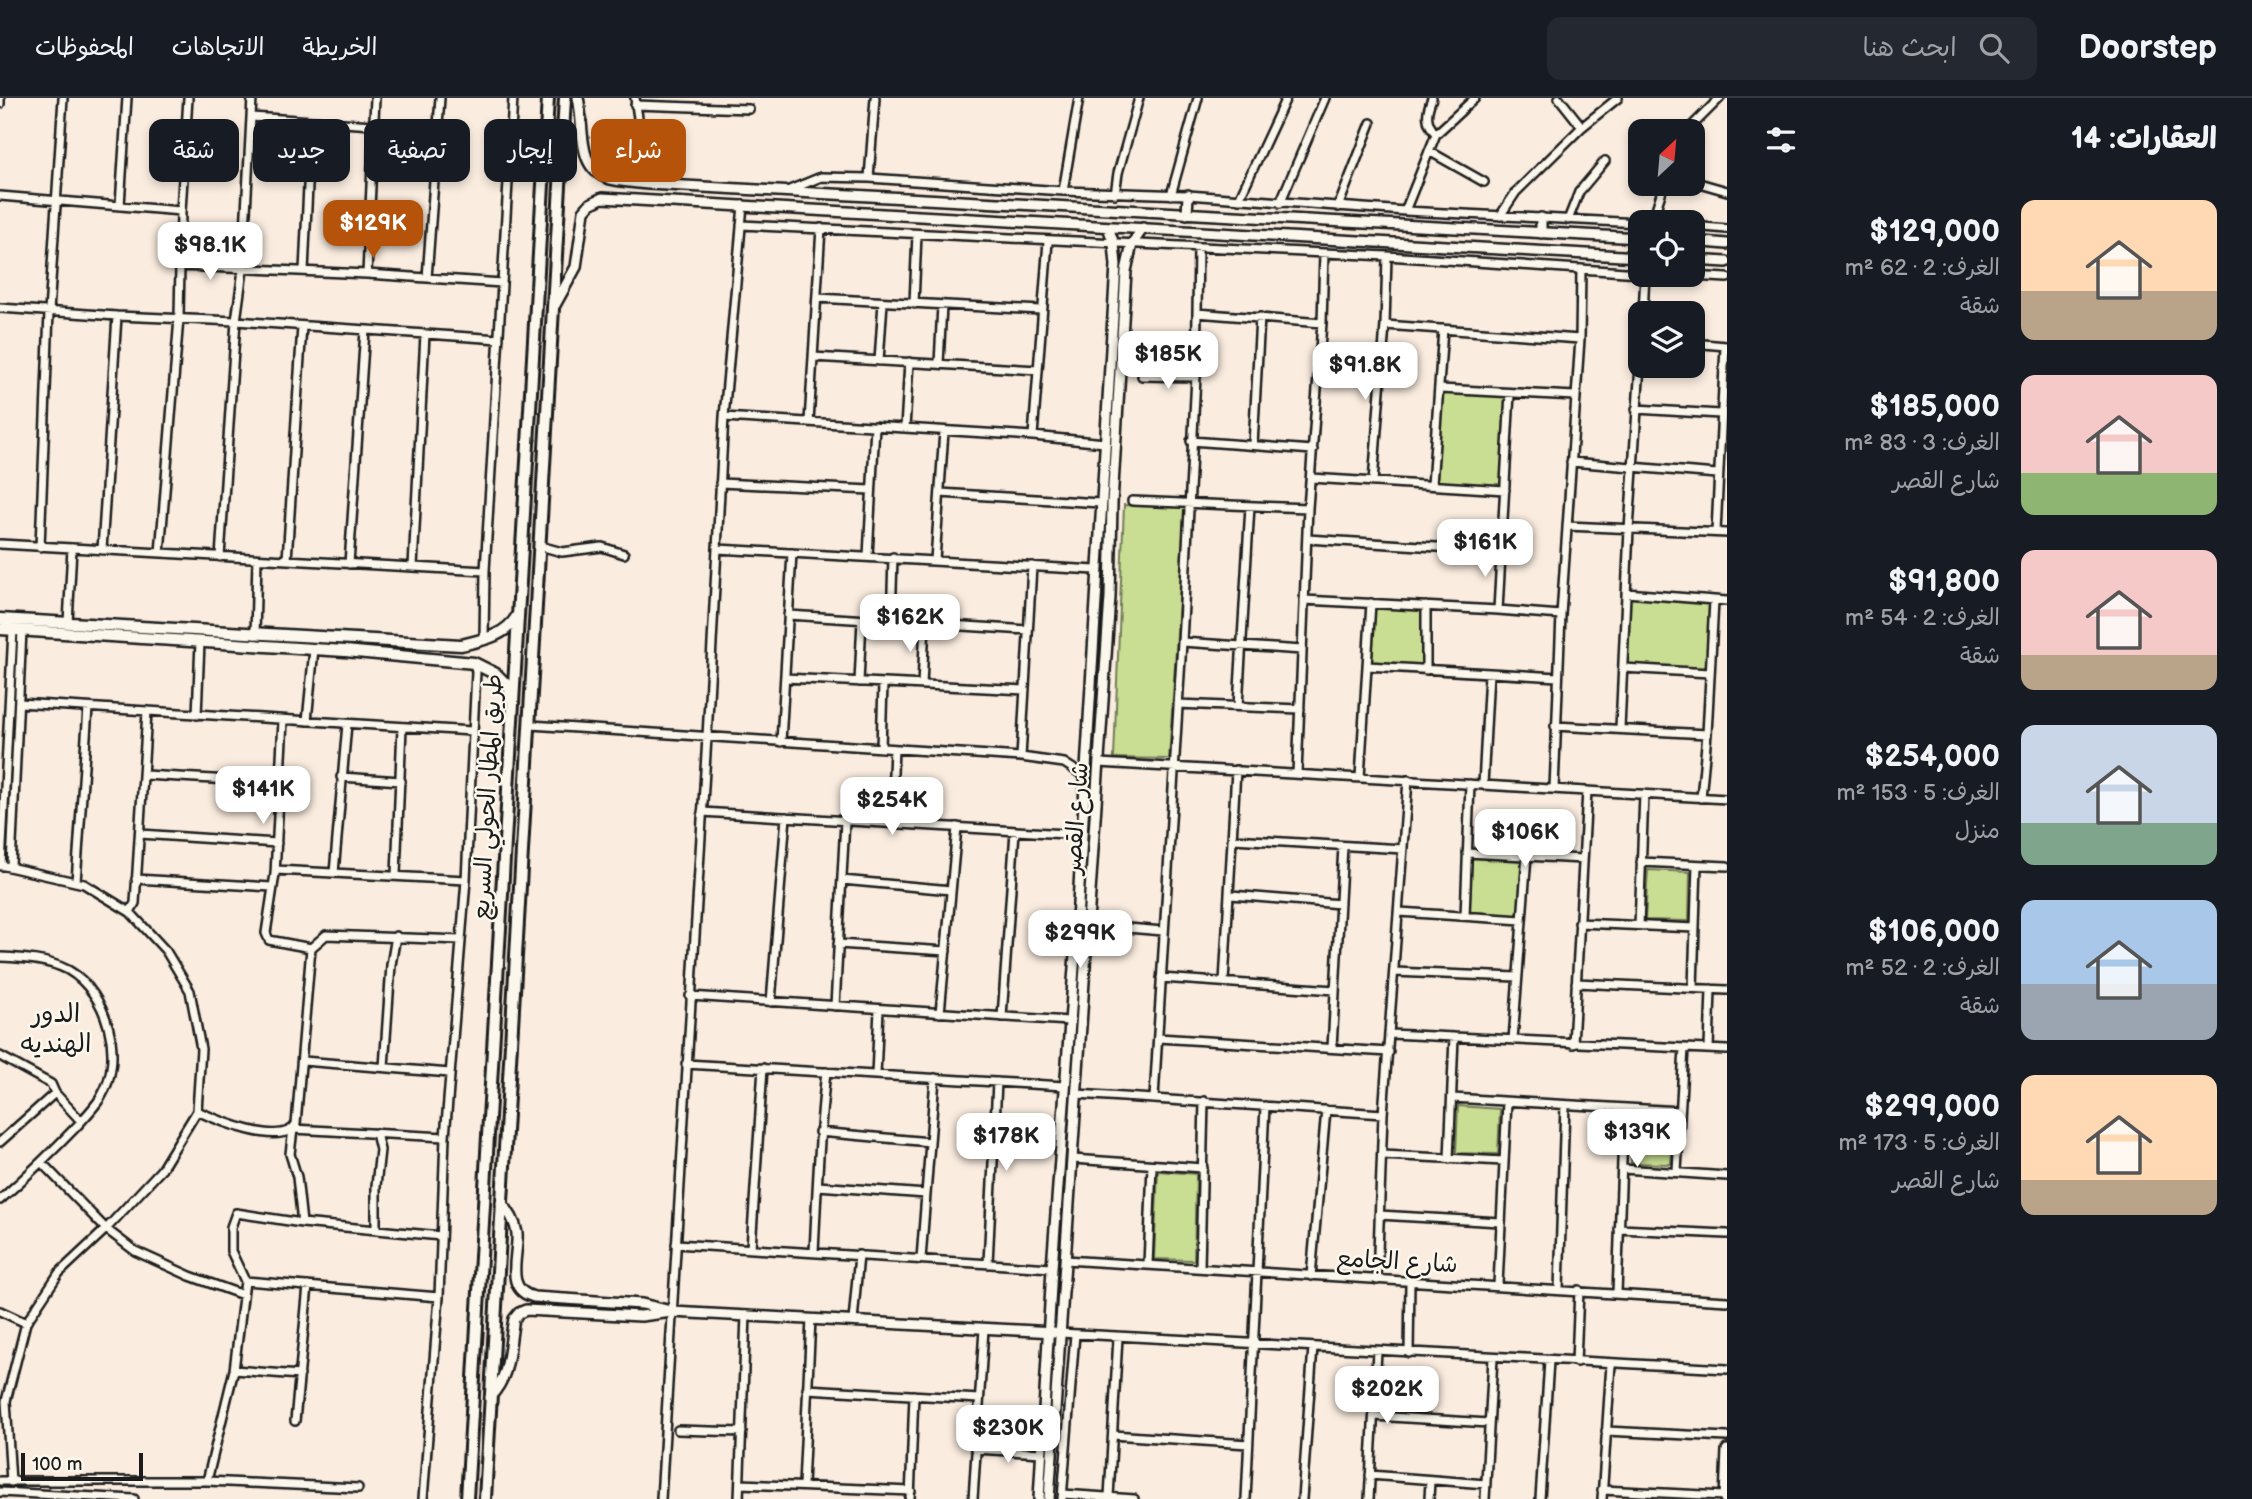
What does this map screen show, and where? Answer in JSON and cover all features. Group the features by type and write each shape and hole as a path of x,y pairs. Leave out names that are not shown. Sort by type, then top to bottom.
{"highway":[{"name":"طريق المطار الحولي السريع","path":"467,1499 548,98"},
{"name":"طريق المطار الحولي السريع","path":"485,1499 565,98"}],"main road":[{"path":"0,619 461,645 507,629 520,608"},
{"path":"0,629 332,650 474,663 496,674 509,687 514,705"},
{"path":"332,650 334,639"}],"street":[{"path":"0,98 0,104"},
{"path":"40,547 63,98"},
{"path":"120,205 127,98"},
{"path":"160,553 179,318 181,211 188,98"},
{"path":"220,557 236,321 243,270 252,98"},
{"path":"373,119 375,98"},
{"path":"427,278 440,98"},
{"path":"484,639 485,571 513,98"},
{"path":"578,98 585,155 590,166 611,179 648,184 1628,237"},
{"path":"869,178 875,98"},
{"path":"1063,191 1079,98"},
{"path":"1115,194 1118,173 1139,98"},
{"path":"1171,195 1198,98"},
{"path":"1240,199 1286,98"},
{"path":"1280,203 1325,98"},
{"path":"1432,98 1426,118 1427,124 1436,134"},
{"path":"1405,211 1436,134 1475,98"},
{"path":"1500,216 1516,192 1582,127 1618,98"},
{"path":"1699,119 1720,98"},
{"path":"1563,99 1582,127"},
{"path":"648,184 635,102 749,110"},
{"path":"251,117 275,119"},
{"path":"1338,207 1371,123"},
{"path":"1429,151 1484,182"},
{"path":"1568,220 1579,192 1605,161"},
{"path":"786,191 821,177 869,178 1628,222"},
{"path":"304,271 308,182"},
{"path":"367,274 371,182"},
{"path":"1705,185 1727,191"},
{"path":"1187,214 1188,195"},
{"path":"0,196 181,211"},
{"path":"865,196 871,204 867,212"},
{"path":"899,197 895,207 900,214"},
{"path":"552,317 558,297 576,267 582,215 594,201 607,198 1628,256"},
{"path":"661,1499 724,416 743,205"},
{"path":"1244,233 1249,224 1245,216"},
{"path":"1273,235 1269,225 1275,218"},
{"path":"1541,233 1542,218"},
{"path":"741,225 1387,256 1628,272"},
{"path":"1039,1499 1069,1021 1081,954 1082,835 1116,265 1114,244 1108,227"},
{"path":"1705,227 1727,229"},
{"name":"شارع القصر","path":"1049,1499 1077,1094 1083,987 1081,954 1099,763 1109,607 1112,503 1125,284 1132,244 1143,228"},
{"path":"1457,228 1463,238 1457,246"},
{"path":"809,422 821,229"},
{"path":"1491,248 1486,240 1492,231"},
{"path":"914,304 917,234"},
{"path":"1033,436 1048,241"},
{"path":"1705,242 1727,244"},
{"path":"1154,1098 1196,377 1198,247"},
{"path":"1297,774 1308,508 1322,323 1324,253"},
{"path":"1373,482 1385,324 1387,256"},
{"path":"1705,261 1727,262"},
{"path":"179,266 502,283"},
{"path":"1554,789 1561,615 1580,340 1581,269"},
{"path":"1705,277 1727,278"},
{"path":"817,298 1041,310"},
{"path":"879,361 883,302"},
{"path":"939,364 942,305"},
{"path":"0,308 499,339"},
{"path":"1197,313 1322,323"},
{"path":"102,550 117,316"},
{"path":"1253,445 1260,317"},
{"path":"1385,324 1580,340"},
{"path":"287,560 302,326"},
{"path":"1432,485 1443,329"},
{"path":"349,564 365,330"},
{"path":"413,567 425,334"},
{"path":"1705,344 1726,346 1720,414 1716,532"},
{"path":"813,357 1038,370"},
{"path":"905,428 909,362"},
{"path":"1142,376 1196,377"},
{"path":"1620,728 1639,378"},
{"path":"1440,389 1575,396"},
{"path":"1498,610 1510,394"},
{"path":"1636,409 1720,414"},
{"path":"724,416 1105,443"},
{"path":"867,556 875,426"},
{"path":"935,560 944,431"},
{"path":"1191,441 1313,450"},
{"path":"1571,462 1717,474"},
{"path":"1311,478 1505,490"},
{"path":"720,483 871,490"},
{"path":"940,493 1100,502"},
{"path":"1132,501 1308,508"},
{"path":"1238,706 1250,506"},
{"path":"1567,526 1727,533"},
{"path":"1307,539 1502,551"},
{"path":"0,544 485,571"},
{"path":"540,546 562,552 601,547 624,554"},
{"path":"68,623 72,548"},
{"path":"717,550 892,557 1096,570"},
{"path":"781,742 792,553"},
{"path":"891,622 892,557"},
{"path":"255,635 257,559"},
{"path":"1021,757 1032,566"},
{"path":"1096,588 1102,592 1110,590"},
{"path":"1626,593 1727,601"},
{"path":"1304,600 1561,615"},
{"path":"1701,798 1714,601"},
{"path":"1095,605 1102,603 1109,607"},
{"path":"1360,777 1371,603"},
{"path":"1426,606 1426,670"},
{"path":"788,615 1028,630"},
{"path":"859,682 862,620"},
{"path":"922,685 925,624"},
{"path":"10,866 19,703 18,630"},
{"path":"11,1482 3,1401 26,1323 59,1273 106,1230 162,1170 197,1111 201,1049 190,991 166,951 130,912 84,884 1,865 3,754 18,630"},
{"path":"197,715 200,642"},
{"path":"1182,642 1302,650"},
{"path":"307,721 314,649"},
{"path":"423,1499 439,1297 445,1137 466,880 476,672 474,663"},
{"path":"1367,666 1558,677"},
{"path":"1623,668 1710,673"},
{"path":"1483,785 1489,673"},
{"path":"785,678 1025,690"},
{"path":"881,748 883,684"},
{"path":"19,703 472,731"},
{"path":"1178,704 1300,709"},
{"path":"76,882 88,708"},
{"path":"130,912 135,903 148,712"},
{"path":"283,720 276,870 266,933 269,940 311,948"},
{"path":"334,873 347,724"},
{"path":"531,725 1021,757 1064,763 1086,777"},
{"path":"1555,726 1707,734"},
{"path":"396,875 402,727"},
{"path":"891,823 894,749"},
{"path":"1099,763 1727,799"},
{"path":"1224,982 1237,770"},
{"path":"145,775 279,783"},
{"path":"341,776 401,782"},
{"path":"1377,1280 1384,1114 1408,780"},
{"path":"1465,916 1470,784"},
{"path":"1573,1044 1587,790"},
{"path":"1639,926 1644,794"},
{"path":"702,812 1082,835"},
{"path":"771,1002 786,817"},
{"path":"835,1006 845,821"},
{"path":"940,1013 957,827"},
{"path":"1002,1017 1015,831"},
{"path":"140,834 277,843"},
{"path":"1233,839 1403,849"},
{"path":"1332,1048 1343,846"},
{"path":"1467,853 1583,859"},
{"path":"1513,1040 1527,855"},
{"path":"1641,862 1727,866"},
{"path":"1693,988 1697,865"},
{"path":"276,870 466,880"},
{"path":"136,879 272,887"},
{"path":"842,880 951,890"},
{"path":"1231,895 1340,904"},
{"path":"1399,912 1522,920"},
{"path":"1579,923 1695,928"},
{"path":"1104,926 1163,931"},
{"path":"302,1223 297,1177 290,1154 303,1061 311,948 327,935 461,940"},
{"path":"384,1067 391,965 396,936"},
{"path":"838,944 946,951"},
{"path":"0,957 51,963 69,971 87,988 105,1013 111,1046 111,1074 101,1098 41,1163 0,1200"},
{"path":"1394,972 1517,977"},
{"path":"1161,978 1335,990"},
{"path":"1576,983 1727,990"},
{"path":"1073,987 1078,984 1083,987"},
{"path":"1709,1049 1711,989"},
{"path":"691,996 1069,1021"},
{"path":"876,1075 879,1009"},
{"path":"1390,1034 1727,1050"},
{"path":"1448,1159 1454,1037"},
{"path":"1158,1038 1389,1052"},
{"path":"1677,1171 1684,1048"},
{"path":"0,1056 51,1084 55,1093 81,1121"},
{"path":"303,1061 450,1073"},
{"path":"686,1064 1065,1086"},
{"path":"751,1248 763,1068"},
{"path":"814,1252 819,1132 826,1072"},
{"path":"921,1259 935,1078"},
{"path":"988,1264 997,1082"},
{"path":"0,1142 55,1093"},
{"path":"1077,1094 1384,1114"},
{"path":"1452,1098 1680,1111"},
{"path":"1200,1268 1204,1101"},
{"path":"1498,1285 1507,1102"},
{"path":"1559,1289 1564,1105"},
{"path":"1246,1499 1265,1106"},
{"path":"1617,1293 1624,1108"},
{"path":"1311,1276 1325,1110"},
{"path":"197,1111 248,1130 275,1134 293,1129 445,1137"},
{"path":"819,1132 930,1142"},
{"path":"376,1133 380,1150 376,1185 376,1229"},
{"path":"1382,1156 1504,1161"},
{"path":"1073,1159 1203,1168"},
{"path":"41,1163 106,1230 135,1251 190,1276 243,1295"},
{"path":"1148,1265 1152,1165"},
{"path":"1623,1169 1727,1176"},
{"path":"818,1186 926,1194"},
{"path":"500,1203 515,1225 515,1281 525,1295 642,1304 672,1312"},
{"path":"207,1481 234,1370 246,1281 231,1251 231,1227 236,1213 302,1223 441,1236"},
{"path":"1379,1215 1500,1222"},
{"path":"1619,1229 1727,1234"},
{"path":"676,1244 1052,1268"},
{"path":"853,1321 859,1255"},
{"name":"شارع الجامع","path":"1065,1260 1727,1301"},
{"path":"246,1281 439,1297"},
{"path":"1409,1353 1410,1282"},
{"path":"295,1421 308,1286"},
{"path":"1576,1362 1578,1290"},
{"path":"0,1311 26,1323"},
{"path":"490,1397 506,1372 513,1322 516,1315 522,1311 746,1315 1727,1369"},
{"path":"739,1499 746,1315"},
{"path":"803,1485 811,1319"},
{"path":"973,1499 984,1329"},
{"path":"1074,1334 1063,1496 1134,1499"},
{"path":"1109,1497 1118,1337"},
{"path":"1302,1499 1313,1347"},
{"path":"1368,1499 1377,1351"},
{"path":"1485,1499 1493,1357"},
{"path":"1541,1499 1549,1361"},
{"path":"1611,1364 1602,1495 1725,1497 1727,1450"},
{"path":"234,1370 299,1375"},
{"path":"807,1389 978,1399"},
{"path":"740,1484 803,1485 910,1495 914,1395"},
{"path":"1374,1416 1489,1423"},
{"path":"678,1430 742,1432"},
{"path":"1606,1431 1727,1437"},
{"path":"1113,1435 1248,1444"},
{"path":"975,1448 1042,1453"},
{"path":"1370,1475 1486,1484"},
{"path":"0,1481 207,1481 358,1488"},
{"path":"1429,1499 1430,1481"},
{"path":"27,1482 27,1493"},
{"path":"0,1492 134,1499"}],"green space":[{"path":"1443,393 1508,396 1504,488 1435,484"},
{"path":"1124,505 1185,507 1169,759 1114,758"},
{"path":"1630,596 1710,601 1706,669 1626,665"},
{"path":"1375,608 1422,609 1422,665 1372,663"},
{"path":"1471,856 1523,859 1518,917 1468,913"},
{"path":"1648,870 1690,872 1689,921 1645,920"},
{"path":"1458,1106 1500,1109 1498,1154 1456,1153"},
{"path":"1632,1117 1674,1119 1671,1164 1631,1163"},
{"path":"1158,1171 1196,1174 1194,1260 1154,1259"}],"district":[{"name":"الدور الهنديه","path":"56,1028"}]}
